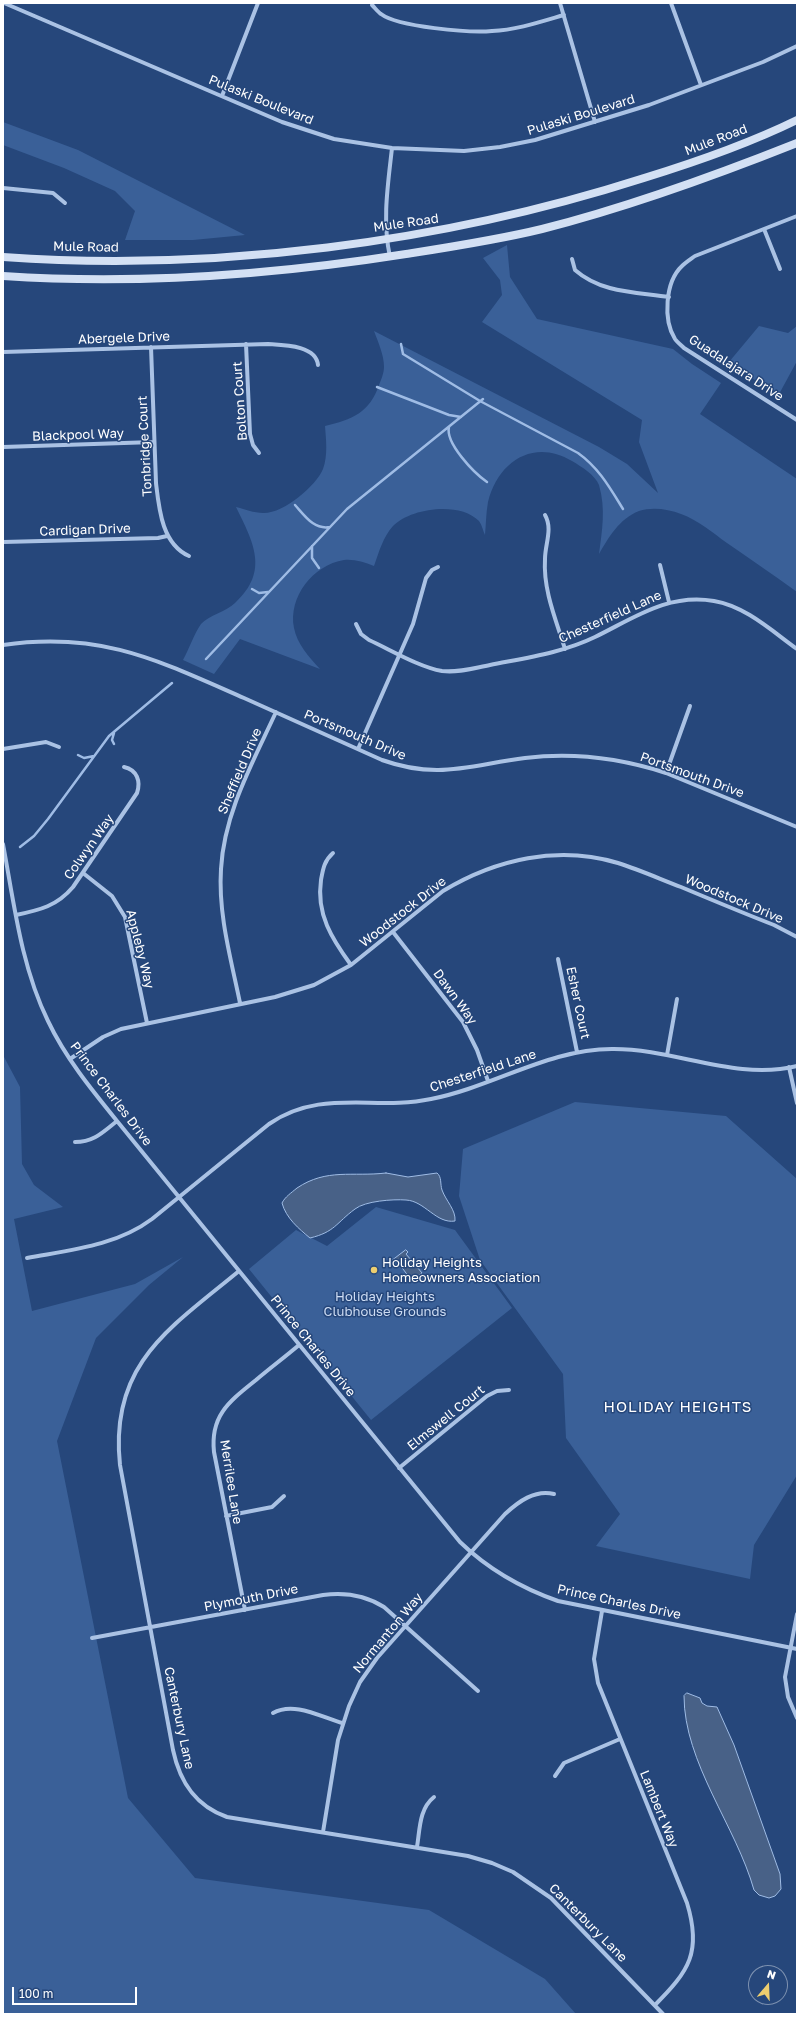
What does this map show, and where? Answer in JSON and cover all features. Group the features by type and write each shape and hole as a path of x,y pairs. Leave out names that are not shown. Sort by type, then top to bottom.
{"main road":[{"name":"Mule Road","path":"3,257 99,260 216,257 292,252 451,229 607,190 679,167 797,120"},
{"path":"3,276 102,279 202,277 326,266 444,248 541,229 686,185 797,143"}],"street":[{"name":"Pulaski Boulevard","path":"4,3 282,122 334,139 392,148 464,151 500,147 535,140 595,122 701,85 763,62 797,46"},
{"path":"222,96 258,3"},
{"path":"560,3 595,122"},
{"path":"671,3 701,85"},
{"path":"372,6 382,15 392,19 437,29 466,32 500,30 564,16"},
{"path":"390,257 386,238 385,219 392,148"},
{"path":"3,188 53,193 65,203"},
{"name":"Guadalajara Drive","path":"797,216 695,256 682,266 673,279 669,297 669,326 675,340 684,348 797,420"},
{"path":"764,229 780,269"},
{"path":"572,259 575,270 596,284 611,289 669,297"},
{"name":"Bolton Court","path":"246,344 250,434 253,446 259,453"},
{"name":"Abergele Drive","path":"3,352 274,344 297,348 312,353 316,357 318,366"},
{"name":"Tonbridge Court","path":"151,347 157,498 168,536 179,550 189,556"},
{"name":"Blackpool Way","path":"3,447 154,442"},
{"path":"544,515 549,527 545,559 546,584 565,649"},
{"name":"Cardigan Drive","path":"3,542 158,538 168,536"},
{"path":"660,565 669,602"},
{"path":"358,749 416,617 426,578 432,570 438,567"},
{"name":"Chesterfield Lane","path":"356,624 365,637 431,668 448,672 565,649 592,639 650,608 669,602 696,599 726,604 747,614 797,649"},
{"name":"Portsmouth Drive","path":"3,645 59,641 100,644 119,649 155,660 397,765 429,771 460,769 526,758 572,756 609,759 646,767 666,774 797,826"},
{"path":"666,774 690,706"},
{"name":"Sheffield Drive","path":"240,1004 223,919 221,893 222,862 232,811 276,712"},
{"path":"3,749 46,742 59,747"},
{"name":"Colwyn Way","path":"16,915 40,910 56,903 67,893 83,873 137,793 139,786 136,774 133,770 124,767"},
{"name":"Prince Charles Drive","path":"3,844 16,915 36,992 51,1027 70,1059 117,1121 399,1468 448,1528 471,1552 495,1571 523,1587 564,1602 797,1649"},
{"path":"333,853 328,858 323,869 319,893 322,912 330,934 351,964"},
{"name":"Woodstock Drive","path":"70,1059 111,1033 147,1023 275,997 304,989 351,964 443,891 485,869 527,858 567,855 602,859 632,868 774,925 797,937"},
{"name":"Appleby Way","path":"83,873 112,896 124,917 147,1023"},
{"name":"Dawn Way","path":"393,932 463,1022 478,1050 488,1081"},
{"name":"Esher Court","path":"558,959 577,1052"},
{"path":"667,1055 677,999"},
{"name":"Chesterfield Lane","path":"27,1258 118,1239 146,1224 266,1127 285,1114 298,1109 323,1103 405,1102 430,1100 577,1052 622,1049 667,1055 750,1070 772,1070 797,1066"},
{"path":"789,1068 797,1104"},
{"path":"76,1142 84,1142 96,1138 117,1121"},
{"name":"Canterbury Lane","path":"239,1271 154,1344 136,1371 122,1409 118,1436 120,1465 150,1628 175,1760 182,1779 191,1793 209,1810 228,1817 468,1856 492,1863 513,1872 562,1909 664,2014"},
{"name":"Merrilee Lane","path":"245,1610 226,1516 214,1446 214,1431 218,1418 235,1396 299,1345"},
{"name":"Elmswell Court","path":"399,1468 492,1393 509,1390"},
{"name":"Normanton Way","path":"323,1832 335,1751 342,1723 353,1696 365,1673 504,1514 521,1501 543,1492 554,1494"},
{"path":"226,1516 272,1507 284,1496"},
{"name":"Plymouth Drive","path":"92,1638 323,1594 346,1594 359,1596 376,1602 406,1626 478,1691"},
{"name":"Lambert Way","path":"602,1610 595,1650 595,1667 600,1690 687,1903 694,1927 693,1947 685,1970 677,1983 655,2005"},
{"path":"797,1614 790,1648 786,1685 788,1697 797,1718"},
{"path":"273,1713 284,1708 294,1708 342,1723"},
{"path":"555,1776 564,1763 620,1739"},
{"path":"418,1847 423,1812 429,1801 434,1797"}],"green space":[{"path":"3,122 78,150 245,235 193,240 125,240 135,211 115,191 64,168 3,145"},
{"path":"507,245 510,277 537,319 673,349 692,364 721,383 700,414 797,479 797,592 699,523 671,511 655,509 639,511 632,514 615,529 599,554 603,511 601,494 597,481 584,469 558,454 544,452 531,453 509,465 500,475 488,502 485,535 479,521 471,515 448,509 423,511 401,520 393,526 384,540 374,566 359,561 344,560 322,568 305,584 295,605 293,616 294,628 301,645 320,669 240,639 214,674 183,660 201,624 208,618 227,609 235,603 246,591 252,579 255,568 255,556 248,532 236,507 263,513 271,512 280,509 298,498 319,476 325,464 325,426 352,418 371,402 384,372 382,353 374,331 599,447 627,464 658,493 639,442 642,420 482,322 502,295 500,280 483,258"},
{"path":"759,326 788,333 797,326 797,361 778,396 729,362"},
{"path":"3,1055 20,1087 22,1164 34,1185 63,1207 14,1219 32,1311 135,1284 183,1257 149,1285 96,1338 57,1441 128,1798 195,1878 429,1910 545,1979 576,2014 3,2014"},
{"path":"575,1102 726,1116 797,1179 797,1475 754,1545 750,1579 596,1546 620,1514 566,1438 563,1374 480,1260 459,1196 463,1149"},
{"name":"Holiday Heights Clubhouse Grounds","path":"376,1207 455,1230 512,1308 371,1420 249,1269 296,1230 327,1246"}],"shaded area":[{"path":"386,1173 408,1177 437,1173 439,1175 442,1190 454,1213 455,1221 442,1219 413,1201 387,1200 360,1206 330,1230 310,1238 297,1227 287,1214 282,1203 286,1197 297,1188 319,1178 340,1174"},
{"path":"406,1250 408,1252 406,1254 422,1273 412,1281 397,1261 395,1262 393,1260"},
{"path":"687,1693 700,1698 702,1703 707,1706 717,1707 734,1745 780,1874 781,1889 775,1896 769,1898 759,1895 754,1890 746,1866 701,1770 692,1746 686,1721 684,1696"}],"waterway":[{"path":"401,344 403,354 480,401 578,453 598,472 609,486 623,509"},
{"path":"377,387 449,415 461,417"},
{"path":"206,659 347,509 483,399"},
{"path":"449,427 451,441 456,449 468,465 487,482"},
{"path":"295,505 310,521 319,526 330,527"},
{"path":"312,546 312,558 319,568"},
{"path":"252,589 259,593 268,592"},
{"path":"20,847 34,836 48,819 109,736 172,683"},
{"path":"114,733 112,740 114,744"},
{"path":"78,755 84,758 94,756"}],"place":[{"name":"Holiday Heights Homeowners Association","path":"374,1270"}],"district":[{"name":"HOLIDAY HEIGHTS","path":"678,1407"}]}
